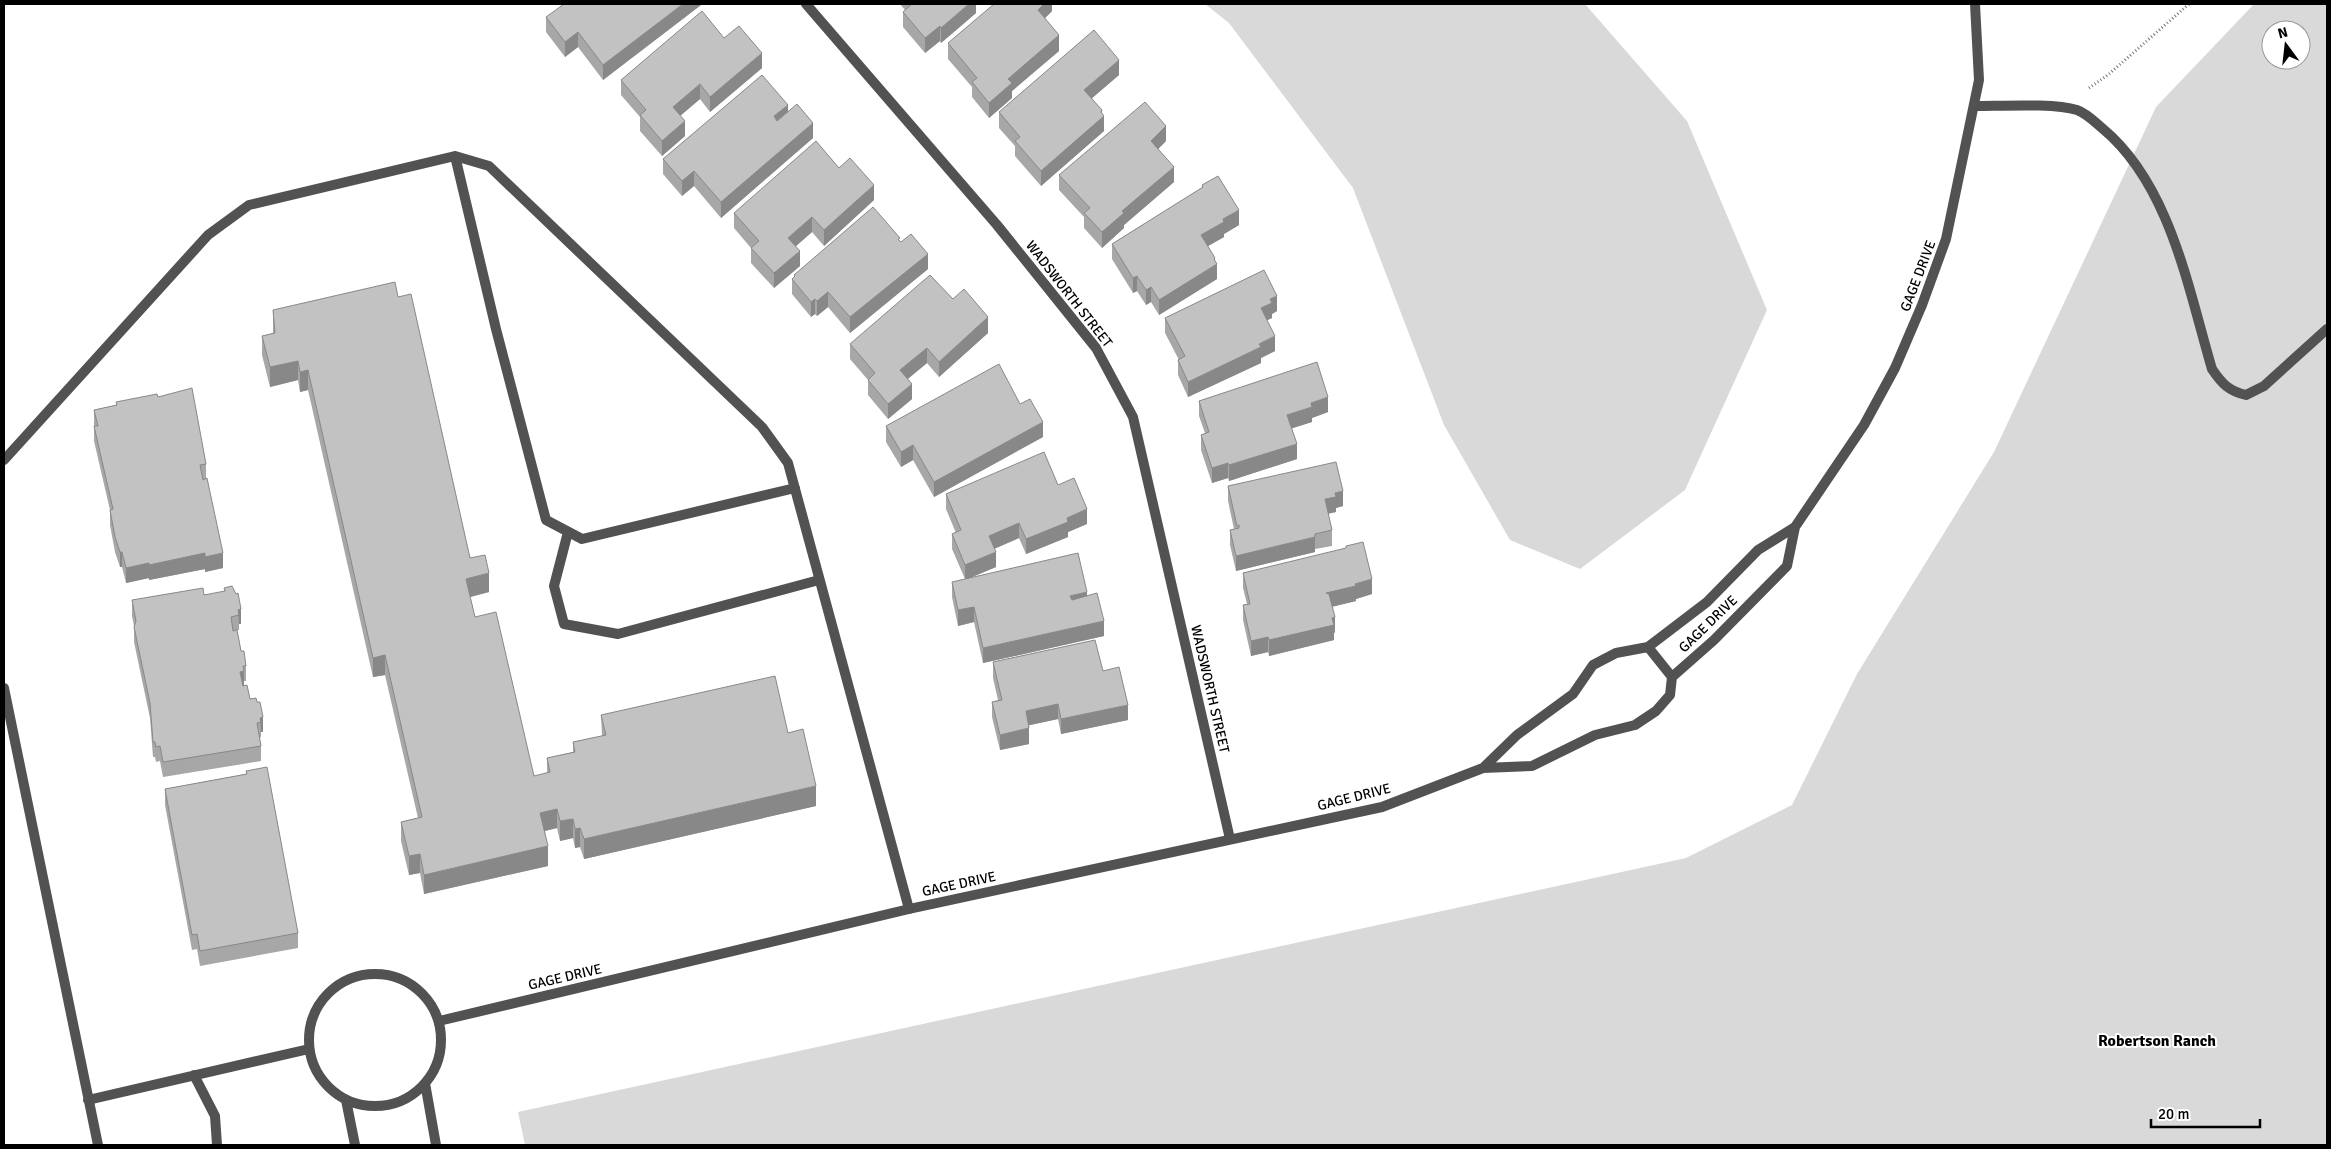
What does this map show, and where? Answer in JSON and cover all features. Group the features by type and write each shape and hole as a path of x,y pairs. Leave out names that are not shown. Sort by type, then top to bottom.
{"street":[{"name":"WADSWORTH STREET","path":"806,4 997,225 1096,348 1133,417 1230,839"},
{"name":"GAGE DRIVE","path":"439,1021 909,909 1382,807 1483,768 1532,766 1595,734 1635,725 1656,711 1670,695 1672,676 1714,640 1787,566 1795,527 1864,425 1899,359 1946,239 1975,106 1979,80 1975,4"},
{"path":"1975,106 2053,107 2078,110 2120,142 2154,193 2174,241 2212,369 2222,385 2234,392 2246,395 2264,386 2327,330"},
{"path":"455,156 496,329 546,520 582,539 795,488"},
{"path":"4,460 208,235 249,205 455,156 489,166 762,428 788,463 909,909"},
{"name":"GAGE DRIVE","path":"1483,768 1517,735 1573,694 1594,665 1616,653 1648,647 1707,602 1758,550 1795,527"},
{"path":"568,532 554,586 564,624 618,634 819,580"},
{"path":"1648,647 1672,676"},
{"path":"4,693 98,1145"},
{"path":"372,973 394,976 414,986 429,1002 439,1021 442,1043 437,1064 425,1083 409,1097 389,1105 367,1106 346,1100 328,1087 316,1069 309,1049 310,1026 318,1006 332,989 351,978 372,973"},
{"path":"88,1100 309,1049"},
{"path":"194,1075 215,1116 217,1145"},
{"path":"425,1083 436,1145"},
{"path":"346,1100 355,1145"}],"path":[{"path":"2053,107 2084,91 2109,74 2189,4"}],"shaded area":[{"path":"1205,4 1585,4 1687,121 1767,310 1685,490 1580,569 1510,540 1444,425 1353,188 1229,23"},
{"path":"2254,4 2327,4 2327,1145 525,1145 518,1112 1686,858 1792,805 1857,674 1994,452 2156,107"}],"building":[{"path":"564,4 683,4 603,65 578,32 565,42 546,17"},
{"path":"912,4 969,4 941,28 940,26 925,38 903,12"},
{"path":"994,4 1044,4 1038,10 1059,35 1008,79 1012,83 989,103 972,82 977,78 948,43"},
{"path":"702,11 724,38 739,26 762,53 710,97 700,84 673,107 685,121 662,141 640,115 646,110 621,80"},
{"path":"1094,30 1119,60 1084,90 1102,110 1101,112 1104,116 1041,171 1015,141 1020,137 999,112"},
{"path":"762,75 788,105 774,116 777,121 797,104 813,123 721,202 694,171 682,181 663,159"},
{"path":"1145,102 1166,126 1151,141 1174,167 1122,211 1124,213 1102,232 1084,213 1090,208 1059,175"},
{"path":"816,141 839,168 850,158 874,185 824,230 812,217 788,238 800,251 774,273 751,248 759,241 734,213"},
{"path":"1218,176 1239,210 1223,219 1224,222 1201,235 1217,264 1159,300 1151,287 1146,290 1137,276 1133,278 1112,244"},
{"path":"873,207 900,238 898,239 901,242 911,234 928,254 850,317 828,292 817,301 815,299 811,302 792,279 794,275"},
{"path":"1264,270 1277,296 1270,299 1272,303 1261,308 1275,336 1259,344 1261,347 1188,382 1178,360 1185,356 1165,318"},
{"path":"930,275 953,299 964,289 988,317 939,362 927,348 900,370 912,384 888,404 868,380 875,373 850,344"},
{"path":"395,282 398,297 411,294 470,558 485,555 489,573 466,579 475,617 496,612 534,776 550,772 547,758 575,752 573,742 606,735 601,715 775,676 788,733 803,729 816,786 584,839 580,828 575,829 573,819 560,821 557,809 540,813 548,846 424,875 420,854 409,856 401,822 422,817 385,655 373,658 308,370 300,372 298,361 270,367 262,336 275,333 273,310"},
{"path":"1317,362 1328,397 1311,403 1312,407 1287,415 1297,444 1229,465 1228,463 1212,468 1201,435 1209,432 1199,401"},
{"path":"999,364 1020,404 1030,399 1043,422 934,482 913,445 901,452 886,426"},
{"path":"192,388 206,464 200,465 203,480 207,478 223,553 205,557 205,553 126,568 122,552 120,552 115,537 110,510 113,509 94,426 98,426 94,410 117,405 116,402 157,394 158,397"},
{"path":"1044,452 1058,485 1074,478 1087,509 1067,518 1068,522 1026,539 1019,523 989,536 996,552 965,565 952,534 961,530 946,494"},
{"path":"1336,462 1343,491 1335,493 1336,497 1325,499 1332,530 1315,534 1315,537 1236,556 1230,530 1239,528 1239,525 1237,526 1228,486"},
{"path":"1363,542 1372,579 1355,584 1356,586 1326,593 1329,594 1335,617 1332,618 1334,625 1269,640 1268,637 1251,641 1243,605 1250,604 1243,573 1346,548 1346,546"},
{"path":"1078,553 1087,592 1070,596 1072,600 1097,593 1104,621 983,648 974,607 958,610 952,582"},
{"path":"232,586 236,594 238,593 241,609 238,610 239,615 231,617 233,631 237,630 241,651 244,651 246,666 243,666 244,671 240,672 243,686 247,685 250,699 256,698 257,702 260,702 263,717 260,718 261,722 257,723 261,746 163,762 160,746 156,747 155,742 153,742 150,703 134,627 136,621 132,600 203,588 204,595 225,591 224,588"},
{"path":"1095,640 1103,671 1119,667 1128,705 1061,719 1058,704 1026,711 1029,728 1000,735 992,702 1002,700 993,662"},
{"path":"267,767 298,933 200,951 197,934 192,935 165,789 247,774 246,771"}],"district":[{"name":"Robertson Ranch","path":"2157,1041"}]}
